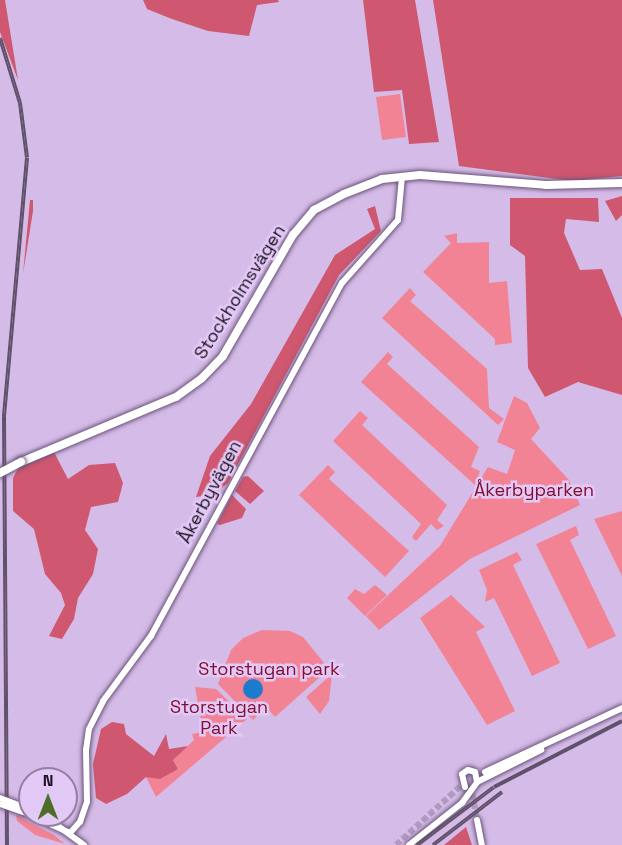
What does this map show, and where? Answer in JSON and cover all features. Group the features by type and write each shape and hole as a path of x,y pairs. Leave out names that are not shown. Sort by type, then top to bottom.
{"main road":[{"name":"Stockholmsvägen","path":"0,473 176,397 202,378 223,356 285,246 314,210 370,182 443,174 546,185 622,183"}],"street":[{"name":"Åkerbyvägen","path":"70,833 80,822 87,802 89,729 102,701 151,636 342,283 398,220 402,177"},
{"path":"485,772 543,747 622,708"},
{"path":"455,807 465,787 462,774 468,770 475,772 543,747"},
{"path":"465,787 523,762 543,747"},
{"path":"409,845 455,807 476,784 475,772"},
{"path":"0,798 18,806"},
{"path":"0,804 18,807"},
{"path":"477,820 482,845"},
{"path":"59,827 70,833"},
{"path":"61,827 84,845"}],"green space":[{"path":"400,94 406,137 382,140 376,97"},
{"path":"457,233 457,243 489,242 489,283 507,281 512,343 495,345 495,339 423,272 451,243 444,236"},
{"path":"410,288 416,295 410,301 487,369 489,408 504,419 498,425 382,318"},
{"path":"388,352 393,357 387,364 479,447 471,467 480,471 475,485 361,382"},
{"name":"Åkerbyparken","path":"514,396 527,403 540,428 531,439 569,480 580,505 470,559 379,630 366,616 440,546 488,467 507,474 515,450 497,442"},
{"path":"360,411 368,418 362,425 447,505 437,520 444,526 437,530 431,524 416,541 412,537 421,524 333,441"},
{"path":"328,465 335,472 329,479 409,551 385,577 299,495"},
{"path":"622,511 622,576 594,519"},
{"path":"576,526 579,535 570,540 616,636 588,649 536,544"},
{"path":"517,552 522,560 513,565 560,663 532,676 494,598 485,602 487,590 479,570"},
{"path":"375,585 387,595 365,616 347,598 355,589 364,594"},
{"path":"451,595 485,627 476,632 515,711 487,725 420,618"},
{"name":"Storstugan park","path":"262,630 290,631 303,637 329,669 275,717 266,707 253,720 218,684 231,650 243,638"},
{"path":"332,674 329,701 320,714 306,697"},
{"name":"Storstugan Park","path":"195,687 216,689 247,719 156,797 146,777 178,769 173,760 194,740 192,734 203,732"},
{"path":"25,827 39,827 65,844 35,835"}],"shaded area":[{"path":"0,0 5,0 18,80 0,32"},
{"path":"143,0 278,0 279,2 257,5 249,36 208,31 172,19 147,9"},
{"path":"363,0 415,0 439,142 409,144 402,90 374,92"},
{"path":"433,0 622,0 622,176 572,181 459,166"},
{"path":"622,196 622,215 616,221 605,201"},
{"path":"510,198 598,198 599,222 566,219 564,233 580,270 602,269 622,318 622,395 578,382 545,397 528,368 525,256 510,245"},
{"path":"30,200 33,200 33,211 23,274"},
{"path":"375,206 381,231 339,275 228,483 215,494 196,497 210,456 251,404 335,255 375,229 367,209"},
{"path":"54,452 68,479 89,465 115,463 123,483 118,502 91,507 85,530 98,549 93,574 78,598 74,619 62,639 49,636 65,605 61,593 45,574 34,529 13,511 13,478 18,468"},
{"path":"248,476 264,491 250,504 235,491 243,477"},
{"path":"232,495 246,509 242,518 217,524"},
{"path":"112,722 124,724 126,734 154,756 166,734 169,749 188,746 173,760 178,769 160,779 146,777 127,794 106,804 96,798 93,764 101,729"},
{"path":"466,827 472,845 444,845"}],"water":[{"path":"249,679 257,679 263,685 263,693 257,699 249,699 243,693 243,685"}],"tunnel":[{"path":"396,845 464,783"},
{"path":"471,785 477,820"}],"railway":[{"path":"0,38 20,103 27,158 4,417 7,845"},
{"path":"417,845 494,787 622,721"},
{"path":"433,845 502,792"}]}
